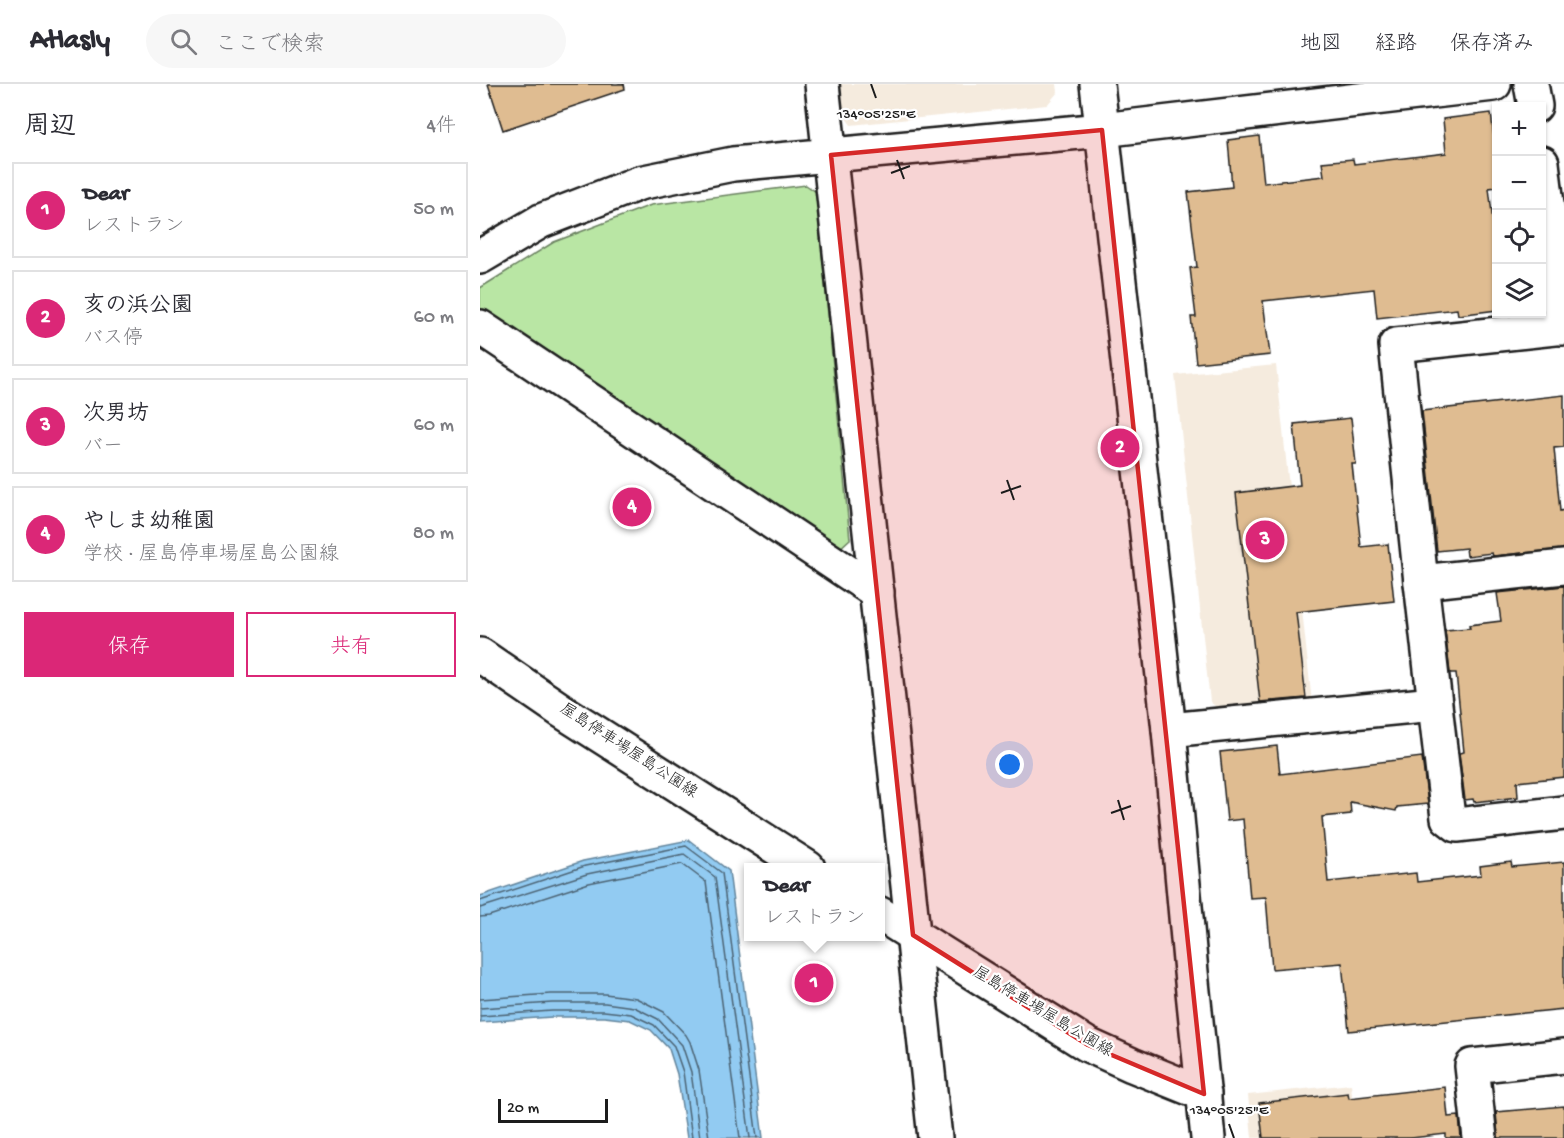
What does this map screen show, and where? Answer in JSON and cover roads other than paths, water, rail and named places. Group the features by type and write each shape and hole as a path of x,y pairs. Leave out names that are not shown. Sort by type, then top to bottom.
{"street":[{"path":"822,84 935,1138"},
{"path":"1097,84 1169,730 1208,1138"},
{"path":"480,257 541,221 639,183 733,164 1102,130 1414,89 1494,84"},
{"path":"1530,84 1533,102"},
{"path":"1546,194 1563,328 1396,345 1448,818 1457,825 1564,813"},
{"path":"480,327 877,592"},
{"path":"1421,582 1564,567"},
{"name":"屋島停車場屋島公園線","path":"480,655 562,711 801,863"},
{"path":"1169,730 1434,704"},
{"name":"屋島停車場屋島公園線","path":"885,917 1088,1045 1204,1094"},
{"path":"1480,1138 1472,1066 1564,1056"}],"water":[{"path":"689,840 729,871 763,1138 687,1138 677,1074 669,1049 651,1030 630,1020 604,1017 552,1017 480,1022 480,896 583,861"}],"place":[{"name":"亥の浜公園","path":"1120,448"},
{"name":"やしま幼稚園","path":"632,507"},
{"name":"次男坊","path":"1265,540"},
{"name":"Dear","path":"814,983"}]}
